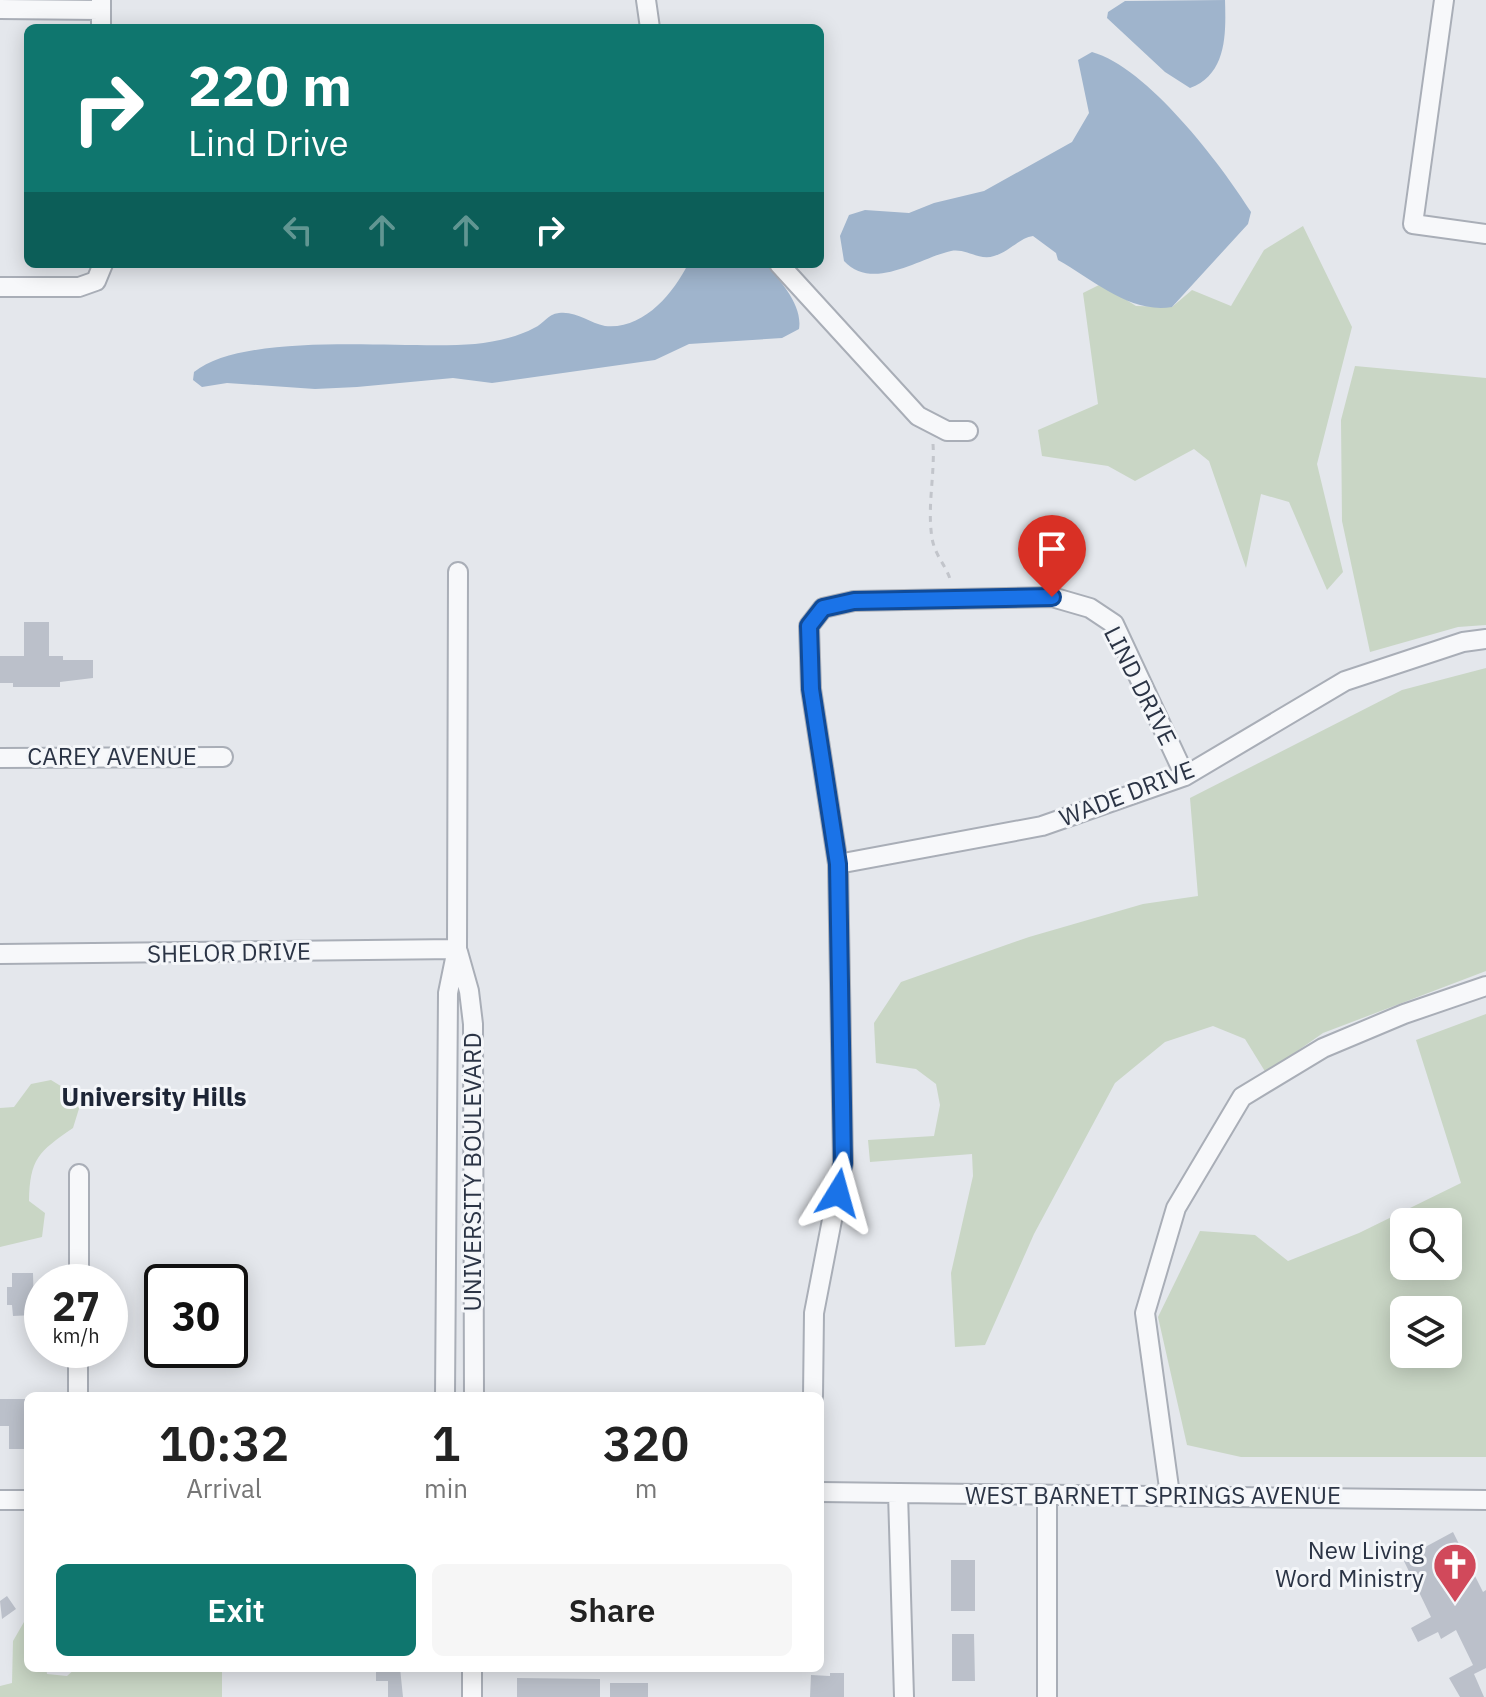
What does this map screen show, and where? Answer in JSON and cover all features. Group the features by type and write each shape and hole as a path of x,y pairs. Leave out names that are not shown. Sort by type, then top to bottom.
{"street":[{"path":"646,0 649,24"},
{"path":"1444,0 1432,69 1413,224 1486,234"},
{"path":"0,9 101,13"},
{"path":"783,268 897,398 932,424 947,431 968,431"},
{"path":"0,287 79,287 99,272"},
{"name":"UNIVERSITY BOULEVARD","path":"445,1392 448,993 457,949 458,572"},
{"name":"LIND DRIVE","path":"838,864 811,689 809,626 823,608 854,601 1052,597 1090,608 1114,624 1185,776"},
{"name":"WADE DRIVE","path":"838,864 1042,826 1185,776 1345,681 1463,642 1486,639"},
{"name":"CAREY AVENUE","path":"0,758 223,757"},
{"path":"813,1392 814,1313 843,1163 838,864"},
{"name":"UNIVERSITY BOULEVARD","path":"457,949 469,991 473,1024 474,1392"},
{"name":"SHELOR DRIVE","path":"0,954 457,949"},
{"path":"1170,1495 1145,1313 1176,1208 1242,1097 1323,1048 1404,1014 1486,986"},
{"path":"79,1174 79,1264"},
{"path":"78,1368 78,1392"},
{"name":"WEST BARNETT SPRINGS AVENUE","path":"824,1492 1486,1500"},
{"path":"898,1493 904,1697"},
{"path":"1047,1496 1047,1697"},
{"path":"0,1500 24,1500"},
{"path":"472,1672 472,1697"}],"path":[{"path":"932,424 931,534 935,556 949,575 950,599"}],"green space":[{"path":"1303,226 1352,327 1317,464 1343,572 1327,590 1289,502 1261,494 1246,568 1209,461 1194,449 1135,481 1108,466 1042,456 1038,430 1098,404 1083,293 1101,284 1136,306 1172,307 1192,290 1231,306 1264,250"},
{"path":"1355,366 1486,378 1486,625 1458,627 1370,652 1342,521 1341,420"},
{"path":"1486,668 1486,971 1323,1033 1266,1073 1245,1039 1213,1026 1165,1042 1115,1083 1034,1234 985,1345 955,1347 951,1273 973,1176 972,1154 870,1162 868,1140 934,1136 940,1105 936,1084 916,1069 876,1063 874,1023 901,982 1029,937 1143,904 1198,896 1190,798 1402,690"},
{"path":"1486,1014 1486,1457 1241,1457 1187,1445 1158,1317 1200,1231 1255,1235 1288,1261 1390,1218 1390,1280 1462,1280 1462,1208 1410,1208 1461,1183 1416,1040"},
{"path":"51,1080 82,1099 73,1128 44,1151 31,1175 29,1201 45,1213 42,1237 0,1247 0,1108 14,1107 31,1084"},
{"path":"24,1622 24,1672 67,1676 72,1672 222,1672 222,1697 0,1697 0,1686 12,1683 13,1641"}],"water":[{"path":"1225,0 1224,39 1218,63 1202,82 1190,88 1165,72 1107,18 1108,12 1125,1"},
{"path":"1092,52 1113,61 1159,97 1202,144 1251,212 1248,224 1172,307 1142,305 1113,294 1058,260 1056,253 1033,236 994,256 951,251 882,273 868,274 844,261 840,236 849,215 865,210 909,213 934,203 984,191 1072,142 1089,113 1078,60"},
{"path":"686,268 769,268 794,302 799,329 782,338 689,344 655,360 492,383 453,378 315,389 227,383 202,387 193,380 194,372 218,359 288,346 482,343 521,334 559,313 572,314 605,326 619,326 644,316 674,287"}],"building":[{"path":"24,622 49,622 49,656 63,656 63,660 93,660 93,678 60,682 60,687 13,687 13,683 0,683 0,656 24,656"},
{"path":"12,1273 24,1273 24,1315 13,1316 12,1305 7,1305 7,1287 12,1287"},
{"path":"0,1399 24,1399 24,1449 9,1449 9,1426 0,1426"},
{"name":"New Living Word Ministry","path":"1453,1532 1483,1592 1486,1590 1486,1668 1474,1674 1484,1697 1460,1697 1449,1678 1473,1665 1456,1630 1441,1639 1438,1632 1418,1642 1411,1628 1431,1617 1403,1559"},
{"path":"951,1560 975,1560 975,1611 951,1611"},
{"path":"7,1596 16,1609 2,1619 0,1601"},
{"path":"952,1634 974,1634 975,1681 952,1681"},
{"path":"376,1672 400,1672 403,1697 388,1697 388,1681 376,1681"},
{"path":"830,1673 844,1673 844,1697 810,1697 811,1675 830,1676"},
{"path":"517,1678 600,1679 600,1697 517,1697"},
{"path":"610,1683 648,1683 648,1697 610,1697"}],"place":[{"name":"New Living Word Ministry","path":"1455,1604"}],"district":[{"name":"University Hills","path":"154,1097"}],"route":[{"path":"838,1193 843,1163 838,864 811,689 809,626 823,608 854,601 1052,597"}]}
